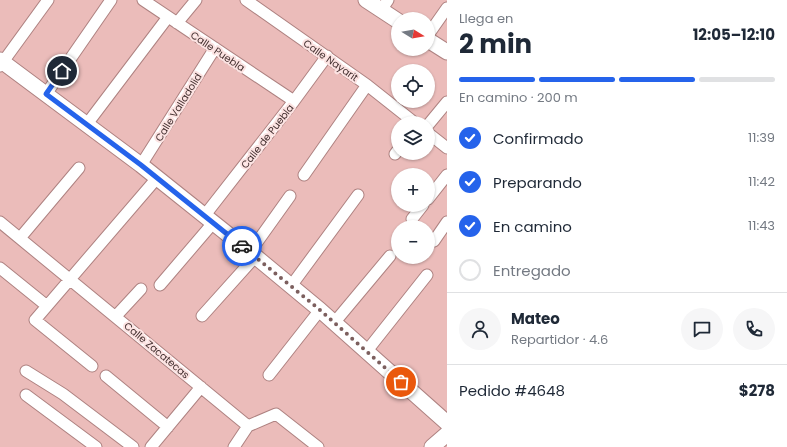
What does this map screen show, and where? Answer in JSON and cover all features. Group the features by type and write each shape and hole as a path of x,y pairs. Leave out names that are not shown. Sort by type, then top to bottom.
{"street":[{"path":"48,0 1,62 87,124 209,219 320,310 447,423"},
{"path":"46,94 111,0"},
{"name":"Calle Puebla","path":"143,0 294,101"},
{"path":"87,124 173,20 196,0"},
{"name":"Calle Nayarit","path":"246,0 327,56 406,116"},
{"path":"366,0 384,5 391,13"},
{"path":"435,25 447,8"},
{"path":"435,44 447,52"},
{"name":"Calle Valladolid","path":"141,165 215,48"},
{"name":"Calle de Puebla","path":"160,285 327,56"},
{"path":"304,175 366,85"},
{"path":"435,117 447,102"},
{"path":"435,139 447,148"},
{"path":"20,238 79,168"},
{"path":"435,190 447,175"},
{"path":"92,366 35,320 157,178"},
{"path":"291,286 358,195"},
{"path":"202,316 252,254 290,196"},
{"path":"412,219 418,212"},
{"name":"Calle Zacatecas","path":"0,222 70,278 248,426"},
{"path":"435,240 447,222"},
{"path":"334,323 390,256"},
{"path":"0,268 47,306"},
{"path":"366,352 427,276"},
{"path":"116,316 141,289"},
{"path":"269,375 320,310"},
{"path":"26,371 63,394 133,447"},
{"path":"106,376 168,427"},
{"path":"151,447 201,387"},
{"path":"26,395 96,447"},
{"path":"234,447 248,426 276,414 318,447"},
{"path":"432,447 447,434"}],"way so far":[{"path":"242,246 320,310 401,382"}],"route":[{"path":"62,71 46,94 141,165 242,246"}]}
